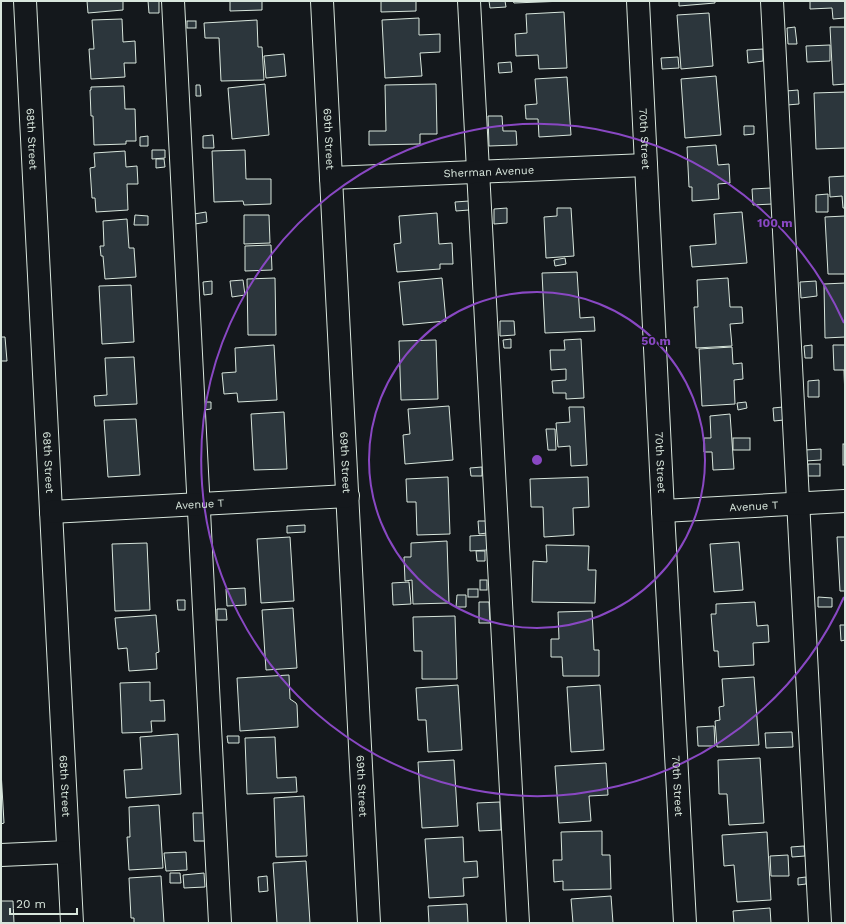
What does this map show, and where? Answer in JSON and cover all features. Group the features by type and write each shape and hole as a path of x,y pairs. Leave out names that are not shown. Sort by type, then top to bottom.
{"street":[{"name":"68th Street","path":"25,1 72,923"},
{"path":"173,1 220,923"},
{"name":"69th Street","path":"322,1 369,923"},
{"path":"469,1 518,923"},
{"name":"70th Street","path":"638,1 685,923"},
{"path":"772,1 820,923"},
{"name":"Sherman Avenue","path":"331,178 646,165"},
{"name":"Avenue T","path":"51,512 348,496"},
{"name":"Avenue T","path":"663,511 845,501"},
{"path":"1,855 68,852"}],"building":[{"path":"87,1 123,1 123,10 88,13"},
{"path":"148,1 159,1 159,13 149,13"},
{"path":"230,1 262,1 262,10 230,11"},
{"path":"381,1 416,1 416,11 381,12"},
{"path":"489,1 505,1 506,7 490,8"},
{"path":"513,1 565,1 514,3"},
{"path":"679,1 715,1 715,3 679,6"},
{"path":"810,1 845,1 845,18 833,19 832,8 810,9"},
{"path":"564,12 567,68 539,69 538,55 516,56 515,34 527,33 526,14"},
{"path":"709,13 713,66 681,69 677,15"},
{"path":"419,18 419,35 440,34 440,52 420,53 422,76 385,78 382,20"},
{"path":"122,19 123,42 135,41 136,63 124,63 125,77 91,79 89,49 94,49 92,20"},
{"path":"257,20 258,47 262,47 264,80 221,81 219,38 205,38 204,23"},
{"path":"187,21 196,21 196,28 187,28"},
{"path":"795,27 797,44 788,44 787,28"},
{"path":"830,27 845,27 845,84 833,85"},
{"path":"830,45 830,61 807,62 806,46"},
{"path":"763,49 763,61 748,63 747,50"},
{"path":"284,54 286,76 266,78 264,56"},
{"path":"678,57 679,68 662,69 661,58"},
{"path":"511,62 512,72 499,73 498,63"},
{"path":"716,76 721,135 685,138 681,79"},
{"path":"567,77 571,135 539,137 538,119 526,119 525,105 537,104 535,79"},
{"path":"265,84 269,135 232,139 228,88"},
{"path":"436,84 437,134 420,134 420,144 369,145 369,131 386,131 385,85"},
{"path":"196,85 200,85 201,96 196,96"},
{"path":"124,86 125,109 135,109 136,141 126,141 126,144 94,145 93,116 91,116 91,87"},
{"path":"798,90 799,104 787,105 786,91"},
{"path":"845,92 845,148 816,149 814,93"},
{"path":"488,116 502,116 503,131 516,131 517,145 489,146"},
{"path":"744,126 754,126 754,134 744,135"},
{"path":"213,135 214,148 203,148 203,136"},
{"path":"148,136 148,146 140,146 140,137"},
{"path":"716,145 718,165 729,164 730,183 718,184 719,199 692,201 692,187 689,187 687,147"},
{"path":"152,150 165,150 165,158 152,159"},
{"path":"245,150 246,179 271,179 271,204 244,205 243,201 214,202 212,151"},
{"path":"125,151 126,167 137,166 138,184 127,184 128,210 96,212 95,198 92,198 90,168 95,167 94,153"},
{"path":"156,159 164,159 165,167 156,168"},
{"path":"845,176 845,208 843,208 842,196 830,197 829,177"},
{"path":"771,188 772,204 753,205 752,189"},
{"path":"828,194 828,212 816,212 816,195"},
{"path":"469,201 469,210 456,211 455,202"},
{"path":"507,208 507,223 494,224 494,209"},
{"path":"557,208 571,208 574,256 546,258 544,217 557,216"},
{"path":"206,212 207,222 195,224 194,214"},
{"path":"742,212 747,263 692,267 690,246 716,244 714,214"},
{"path":"437,213 439,244 452,243 453,264 440,264 440,269 397,272 394,244 401,243 399,216"},
{"path":"135,215 148,216 148,225 134,225"},
{"path":"244,215 269,215 270,243 244,244"},
{"path":"845,216 845,274 828,274 825,217"},
{"path":"127,219 129,248 134,248 136,277 105,279 103,256 101,256 100,246 104,246 103,221"},
{"path":"271,245 272,270 245,271 245,246"},
{"path":"565,258 566,264 555,266 554,260"},
{"path":"577,272 580,318 594,317 595,331 545,333 542,273"},
{"path":"275,278 276,335 248,335 247,279"},
{"path":"442,278 446,321 403,325 399,282"},
{"path":"728,278 730,307 742,307 743,323 730,324 732,346 696,348 694,307 698,307 697,280"},
{"path":"243,280 245,295 232,297 230,281"},
{"path":"212,281 212,294 204,295 203,282"},
{"path":"816,281 817,296 801,298 800,282"},
{"path":"845,283 845,337 825,338 824,284"},
{"path":"131,285 134,342 102,344 99,286"},
{"path":"500,321 514,321 515,335 500,336"},
{"path":"1,337 5,337 7,361 1,361"},
{"path":"511,339 511,348 504,348 503,340"},
{"path":"581,339 584,398 566,399 566,393 553,393 552,381 566,380 566,369 551,370 550,350 565,350 564,340"},
{"path":"436,340 438,399 401,400 399,341"},
{"path":"274,345 277,400 238,402 237,393 224,394 222,373 236,372 235,348"},
{"path":"812,345 812,358 805,358 804,346"},
{"path":"833,345 845,345 845,399 844,370 834,370"},
{"path":"732,347 733,364 742,363 743,379 734,380 735,404 702,406 699,349"},
{"path":"134,357 137,404 95,406 94,396 107,395 105,358"},
{"path":"819,380 819,397 808,397 808,381"},
{"path":"204,402 211,402 211,409 204,410"},
{"path":"746,402 747,408 738,410 737,403"},
{"path":"449,406 453,460 405,464 403,435 410,434 408,409"},
{"path":"569,407 584,407 587,465 571,466 570,446 558,447 556,423 570,422"},
{"path":"783,407 784,420 774,421 773,408"},
{"path":"284,412 287,469 254,470 251,414"},
{"path":"730,414 734,469 713,470 712,452 704,452 704,438 711,438 710,416"},
{"path":"136,419 140,475 108,477 104,420"},
{"path":"546,429 555,429 556,450 548,450"},
{"path":"733,438 750,438 750,450 733,450"},
{"path":"843,444 845,444 845,465 843,465"},
{"path":"821,449 821,460 805,461 805,450"},
{"path":"808,464 820,464 820,476 808,476"},
{"path":"482,467 482,476 471,476 470,468"},
{"path":"448,477 450,534 417,535 416,502 407,502 406,479"},
{"path":"588,477 589,507 573,508 574,535 544,537 543,507 531,507 530,479"},
{"path":"478,521 486,521 487,533 479,534"},
{"path":"305,525 305,532 287,533 287,526"},
{"path":"487,535 487,550 470,551 470,536"},
{"path":"290,537 294,601 261,603 257,539"},
{"path":"837,537 845,537 845,591 840,591"},
{"path":"447,541 449,603 413,604 412,580 405,581 404,557 411,557 411,543"},
{"path":"739,542 743,590 714,592 710,544"},
{"path":"147,543 150,610 115,611 112,544"},
{"path":"546,545 589,546 588,570 596,570 595,603 532,602 533,561 547,562"},
{"path":"476,551 485,551 485,561 477,561"},
{"path":"480,580 487,580 487,590 480,590"},
{"path":"409,582 411,604 393,605 392,583"},
{"path":"245,588 246,605 227,606 226,589"},
{"path":"468,589 478,589 478,597 468,597"},
{"path":"457,595 466,595 466,607 456,607"},
{"path":"818,597 832,598 832,607 818,607"},
{"path":"177,600 185,600 185,610 178,610"},
{"path":"479,602 489,602 490,623 479,623"},
{"path":"755,602 757,626 768,625 769,642 753,643 754,665 719,667 718,651 714,651 711,614 716,614 716,604"},
{"path":"293,608 297,668 266,670 262,610"},
{"path":"217,609 226,609 227,620 217,620"},
{"path":"592,611 594,650 599,650 599,676 563,676 562,657 551,657 551,639 559,639 558,612"},
{"path":"156,615 159,652 156,653 157,669 129,671 127,648 118,649 115,618"},
{"path":"455,616 457,679 422,679 422,651 414,651 413,617"},
{"path":"840,625 845,625 845,640 841,641"},
{"path":"289,675 290,699 297,705 298,727 240,731 237,678"},
{"path":"754,677 759,745 717,747 715,721 720,720 719,707 724,706 722,679"},
{"path":"150,682 150,701 164,700 165,721 151,721 152,732 122,733 120,683"},
{"path":"458,685 462,750 428,752 426,720 418,720 416,688"},
{"path":"600,685 604,750 571,752 567,687"},
{"path":"714,726 715,746 698,746 697,727"},
{"path":"792,732 793,747 766,748 765,733"},
{"path":"178,734 181,794 126,798 124,770 142,769 140,737"},
{"path":"227,736 239,736 239,743 228,743"},
{"path":"275,737 277,778 296,777 297,792 247,794 245,738"},
{"path":"760,758 764,823 729,825 727,794 719,794 718,760"},
{"path":"454,760 458,826 422,828 418,762"},
{"path":"606,763 608,795 589,796 591,821 559,823 555,766"},
{"path":"1,771 4,823 1,824"},
{"path":"304,796 307,856 276,857 274,798"},
{"path":"500,802 501,830 479,831 477,803"},
{"path":"159,805 163,868 129,870 127,837 130,837 129,807"},
{"path":"193,813 206,813 207,841 194,841"},
{"path":"602,831 602,855 610,855 611,889 563,890 563,881 554,882 553,860 562,860 561,832"},
{"path":"767,832 771,900 737,902 734,865 724,866 722,835"},
{"path":"463,837 464,862 477,861 478,877 463,878 464,896 429,898 425,839"},
{"path":"804,846 805,856 792,857 791,847"},
{"path":"186,852 187,870 166,871 164,853"},
{"path":"788,855 789,876 771,876 770,856"},
{"path":"306,861 310,923 277,923 273,863"},
{"path":"170,873 180,873 181,883 170,883"},
{"path":"204,873 205,887 184,888 183,875"},
{"path":"161,876 164,923 134,923 134,918 131,918 129,878"},
{"path":"267,876 268,891 259,892 258,877"},
{"path":"806,877 806,884 798,885 798,878"},
{"path":"611,896 613,923 573,923 571,899"},
{"path":"1,901 13,901 14,923 1,923"},
{"path":"467,904 468,923 429,923 428,906"},
{"path":"770,908 771,923 734,923 733,911"}]}
